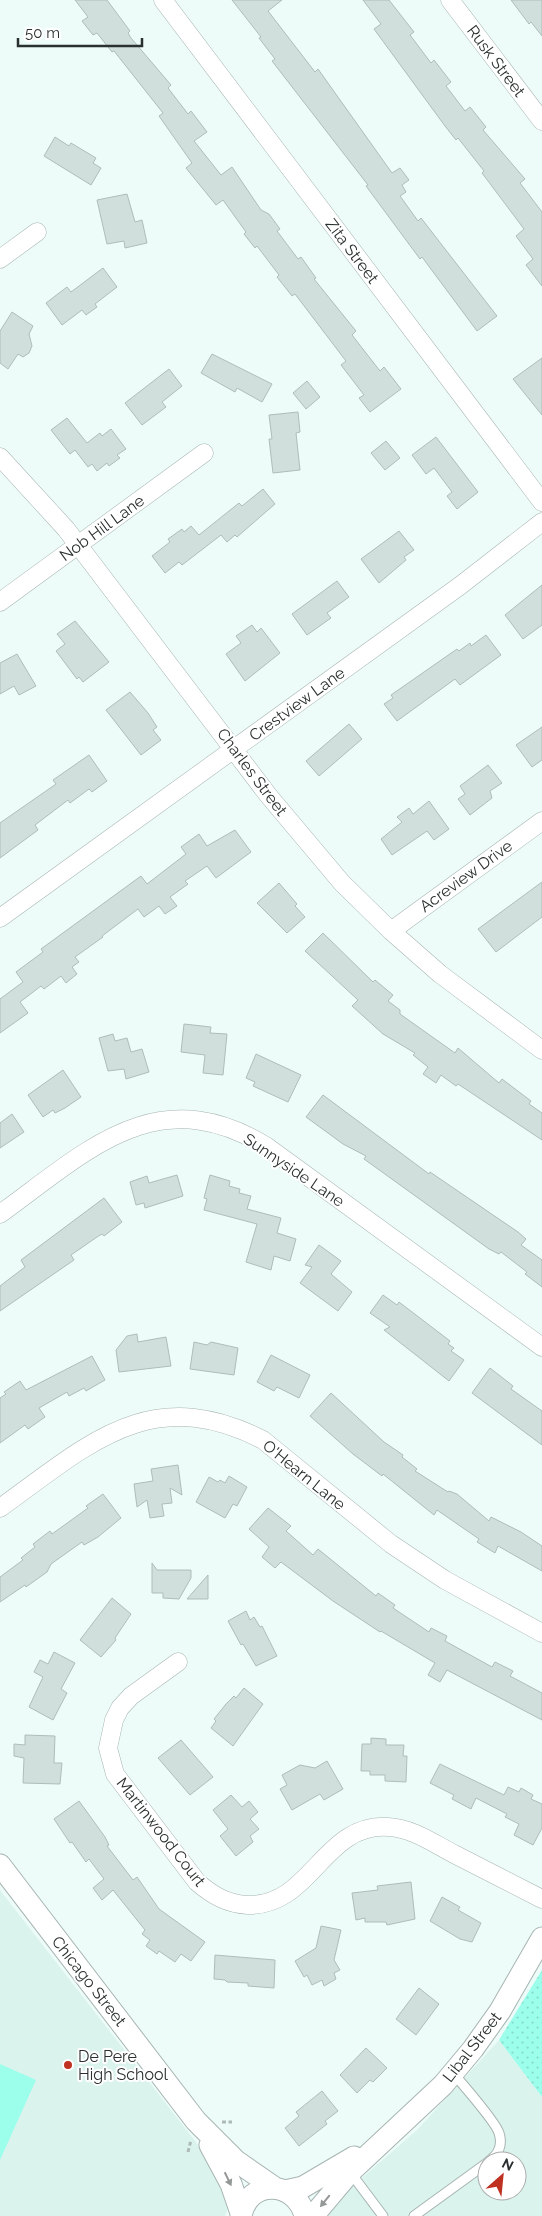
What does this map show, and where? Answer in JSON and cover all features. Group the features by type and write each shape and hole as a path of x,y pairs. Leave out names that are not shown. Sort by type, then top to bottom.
{"street":[{"name":"Zita Street","path":"163,0 542,502"},
{"name":"Rusk Street","path":"450,0 542,121"},
{"path":"0,259 37,232"},
{"name":"Nob Hill Lane","path":"0,602 204,453"},
{"name":"Charles Street","path":"0,457 51,510 304,840 342,883 391,931 440,974 542,1050"},
{"name":"Crestview Lane","path":"0,918 461,585 542,522"},
{"name":"Acreview Drive","path":"391,931 542,820"},
{"name":"Sunnyside Lane","path":"0,1214 97,1144 120,1132 142,1124 168,1120 212,1123 235,1130 266,1146 542,1347"},
{"name":"O'Hearn Lane","path":"0,1508 93,1441 115,1430 164,1417 190,1417 216,1421 240,1428 263,1440 391,1544 445,1580 542,1633"},
{"name":"Martinwood Court","path":"178,1662 131,1696 120,1708 114,1720 108,1748 115,1774 197,1882 210,1893 240,1904 257,1905 279,1899 294,1890 334,1846 351,1835 370,1828 387,1826 416,1834 542,1899"},
{"name":"Chicago Street","path":"0,1865 196,2121 236,2161 280,2189 295,2196 302,2205 305,2216"},
{"name":"Libal Street","path":"241,2215 250,2198 266,2189 303,2187 346,2168 382,2140 443,2085 500,2011 542,1938"},
{"name":"Chicago Street","path":"196,2121 231,2184 241,2215"},
{"name":"Libal Street","path":"313,2216 346,2168"}],"lane":[{"path":"453,2073 499,2132 500,2146 498,2151"},
{"path":"346,2168 383,2216"},
{"path":"414,2216 477,2170"}],"shaded area":[{"name":"De Pere High School","path":"0,1890 220,2173 231,2201 225,2216 0,2216"},
{"path":"499,2040 542,2097 542,2216 325,2216 332,2204 417,2130"}],"green space":[{"path":"542,1970 542,2097 499,2040"},
{"path":"0,2064 36,2080 0,2160"}],"building":[{"path":"75,0 107,0 130,31 128,33 131,38 171,85 168,88 188,114 191,111 207,132 194,141 221,175 232,167 261,210 269,214 280,229 277,231 298,259 301,257 316,278 314,279 356,331 352,335 380,371 384,367 401,389 370,412 359,398 364,395 341,365 346,361 295,294 292,296 277,277 279,275 257,246 255,248 244,234 246,232 223,200 216,205 186,168 192,163 159,116 163,113 114,51 112,52 97,33 93,35 82,21 88,17"},
{"path":"232,0 282,0 268,11 315,72 318,69 392,173 400,168 409,180 402,185 406,192 400,196 418,221 421,218 497,316 477,331 422,257 420,259 366,186 368,185 272,61 275,59 259,38 261,37"},
{"path":"363,0 389,0 414,32 410,35 431,63 434,60 451,82 446,86 465,111 470,107 486,127 483,130 525,179 520,183 542,212 542,286 526,265 533,259 516,236 524,229 482,173 484,171 458,138 456,140 445,126 374,29 381,24"},
{"path":"511,0 542,0 542,36 531,22 529,24"},
{"path":"55,137 69,146 71,143 96,158 93,163 101,168 91,185 44,156"},
{"path":"127,194 135,222 142,220 147,243 125,248 124,241 107,244 97,200"},
{"path":"103,268 117,287 95,304 97,307 86,315 82,310 62,325 46,303 67,287 71,292"},
{"path":"12,312 33,326 29,334 32,346 29,353 23,357 18,354 8,369 0,363 0,331"},
{"path":"212,354 272,384 262,402 237,388 235,392 201,373"},
{"path":"542,358 542,415 513,379"},
{"path":"169,369 182,386 162,402 166,407 142,425 125,403"},
{"path":"307,381 320,397 306,409 293,393"},
{"path":"298,412 300,432 296,433 300,470 273,473 269,439 272,439 269,415"},
{"path":"67,418 87,443 100,433 102,436 111,429 126,449 117,455 120,458 109,466 107,463 97,471 92,464 88,467 75,450 70,454 51,430"},
{"path":"436,437 478,492 457,509 447,496 452,492 434,468 426,474 412,455"},
{"path":"386,441 400,458 385,470 371,453"},
{"path":"263,489 275,504 237,537 235,535 227,542 221,535 182,565 179,562 165,573 152,556 170,542 168,539 182,529 184,532 191,526 199,535 239,503 242,506"},
{"path":"399,531 414,550 404,557 406,560 379,583 361,559"},
{"path":"337,581 349,597 327,613 331,618 307,635 292,614"},
{"path":"542,585 542,625 523,639 505,615"},
{"path":"75,621 109,662 83,682 79,677 77,679 56,651 65,644 57,634"},
{"path":"252,625 257,632 261,628 280,653 245,681 226,654 241,643 236,636"},
{"path":"486,635 501,655 460,685 455,679 397,721 384,704 393,698 391,695 457,649 459,651 470,643 471,646"},
{"path":"17,654 36,686 19,695 14,686 0,694 0,663"},
{"path":"130,692 148,713 157,727 153,730 161,740 141,755 106,710"},
{"path":"349,724 362,739 319,776 306,761"},
{"path":"542,727 542,760 532,767 516,745"},
{"path":"89,755 107,781 92,792 89,789 70,803 68,800 35,825 38,830 0,858 0,823 56,784 53,780"},
{"path":"488,765 502,783 490,791 492,798 470,815 458,799 465,794 460,786"},
{"path":"429,801 449,829 434,840 427,831 392,855 381,839 402,822 397,817 409,808 413,814"},
{"path":"235,830 251,852 216,878 207,866 185,881 188,884 170,897 177,906 165,914 159,906 144,917 138,909 75,957 79,962 72,967 77,974 66,983 61,976 44,989 41,986 20,1002 28,1013 0,1033 0,999 23,982 16,972 43,952 41,949 141,876 147,884 186,854 181,847 199,834 207,846"},
{"path":"542,882 542,917 496,952 478,929"},
{"path":"279,883 297,904 295,906 305,917 287,933 257,903"},
{"path":"323,933 373,982 375,980 393,995 388,1001 400,1010 400,1014 455,1053 458,1048 499,1083 502,1079 531,1101 529,1104 542,1113 542,1140 458,1084 456,1086 441,1075 436,1083 423,1074 428,1067 413,1055 415,1053 383,1034 352,1006 358,1000 305,951"},
{"path":"184,1024 211,1027 210,1033 227,1034 223,1075 203,1073 205,1055 181,1052"},
{"path":"113,1034 115,1041 127,1038 131,1052 142,1049 149,1072 126,1079 124,1069 108,1071 99,1038"},
{"path":"256,1054 301,1075 288,1102 253,1086 255,1082 246,1078"},
{"path":"63,1070 81,1097 65,1108 55,1113 53,1110 43,1117 28,1095"},
{"path":"323,1095 429,1174 430,1172 526,1239 521,1245 542,1260 542,1287 525,1274 527,1272 501,1252 499,1254 489,1249 364,1159 366,1156 343,1144 306,1117"},
{"path":"12,1114 24,1132 0,1148 0,1123"},
{"path":"177,1175 183,1196 145,1208 144,1203 136,1205 130,1182 147,1176 149,1183"},
{"path":"210,1175 230,1181 229,1186 240,1189 239,1193 251,1196 247,1209 281,1218 277,1233 296,1239 290,1261 274,1256 271,1270 246,1262 257,1224 204,1210 207,1199 204,1198"},
{"path":"104,1198 122,1222 104,1236 102,1234 71,1255 74,1260 0,1311 0,1286 25,1267 21,1260"},
{"path":"319,1245 341,1261 331,1274 352,1292 338,1311 300,1283 312,1267 305,1265"},
{"path":"383,1295 397,1305 399,1302 450,1341 448,1344 454,1348 451,1351 464,1360 449,1381 384,1330 390,1327 370,1313"},
{"path":"137,1334 138,1342 166,1337 171,1366 119,1372 116,1350 127,1336"},
{"path":"194,1342 207,1345 211,1342 238,1348 234,1375 190,1369"},
{"path":"271,1355 310,1375 299,1398 277,1387 274,1391 257,1382"},
{"path":"92,1356 105,1380 86,1391 84,1388 69,1396 67,1392 39,1408 45,1417 28,1429 25,1425 0,1443 0,1398 6,1394 4,1392 20,1381 26,1390"},
{"path":"490,1368 513,1386 511,1389 542,1411 542,1445 472,1393"},
{"path":"331,1393 384,1442 403,1455 402,1457 417,1469 415,1471 448,1492 457,1494 489,1521 491,1517 521,1532 542,1546 542,1571 498,1546 495,1553 477,1542 479,1539 437,1510 434,1515 383,1474 382,1476 353,1454 310,1416"},
{"path":"178,1465 182,1495 170,1488 172,1503 162,1504 164,1516 150,1518 147,1500 137,1507 134,1484 153,1481 151,1469"},
{"path":"229,1476 247,1487 237,1506 233,1504 225,1518 196,1502 209,1477 218,1482 220,1480 225,1483"},
{"path":"103,1494 121,1518 98,1537 84,1545 82,1542 51,1564 47,1572 0,1602 0,1577 23,1560 21,1558 35,1547 33,1544 50,1531 52,1534 88,1508 86,1506"},
{"path":"268,1508 291,1526 286,1531 313,1555 318,1549 376,1596 378,1593 395,1605 393,1608 429,1632 431,1628 447,1636 445,1641 492,1667 495,1662 513,1671 510,1676 542,1693 542,1720 447,1670 440,1682 428,1675 435,1663 380,1632 333,1601 281,1562 275,1568 262,1557 269,1547 249,1529"},
{"path":"152,1563 157,1570 191,1570 191,1578 179,1599 163,1598 163,1593 152,1593"},
{"path":"208,1575 208,1599 187,1599"},
{"path":"112,1598 131,1614 115,1638 116,1640 101,1657 80,1640"},
{"path":"246,1611 250,1620 254,1617 260,1627 262,1626 277,1656 256,1666 243,1644 241,1645 228,1621"},
{"path":"54,1652 75,1663 61,1689 67,1693 53,1720 29,1707 43,1677 34,1672 40,1660 48,1664"},
{"path":"244,1688 263,1704 233,1746 211,1728 216,1721 214,1719 226,1704 234,1696 236,1698"},
{"path":"25,1735 55,1736 54,1763 62,1763 60,1784 23,1783 24,1758 14,1756 14,1744 25,1745"},
{"path":"371,1738 386,1739 386,1745 404,1745 403,1756 407,1756 406,1782 385,1781 385,1775 370,1775 370,1771 361,1771 362,1744 371,1744"},
{"path":"181,1740 213,1777 190,1795 158,1758"},
{"path":"327,1761 343,1789 324,1800 320,1794 292,1810 280,1789 287,1785 282,1775 300,1765 315,1768"},
{"path":"440,1764 504,1795 508,1787 519,1792 521,1788 533,1795 531,1799 542,1804 542,1828 533,1845 514,1835 519,1824 505,1817 507,1814 476,1798 471,1809 452,1799 454,1795 430,1783"},
{"path":"231,1795 242,1807 249,1801 258,1812 250,1819 259,1829 250,1836 253,1842 236,1856 220,1836 228,1829 213,1810"},
{"path":"79,1801 105,1837 109,1845 107,1846 133,1880 137,1877 159,1909 205,1942 191,1961 181,1954 175,1962 159,1951 157,1954 146,1946 150,1940 142,1934 145,1930 113,1890 102,1900 93,1888 104,1879 89,1859 86,1862 72,1842 70,1843 54,1819"},
{"path":"411,1882 415,1919 387,1925 386,1922 365,1922 365,1918 356,1920 352,1893 378,1890 377,1886"},
{"path":"442,1897 460,1907 458,1910 481,1923 472,1942 460,1939 430,1921"},
{"path":"321,1926 341,1930 334,1960 340,1970 334,1973 336,1979 324,1986 322,1980 312,1985 307,1975 304,1977 295,1961 316,1948"},
{"path":"215,1955 275,1960 274,1988 248,1986 248,1983 214,1979"},
{"path":"419,1988 439,2004 416,2035 396,2019"},
{"path":"366,2048 387,2068 373,2082 370,2080 357,2093 340,2075"},
{"path":"322,2091 338,2111 325,2121 327,2124 299,2146 285,2128 299,2116 296,2112"}],"place":[{"name":"De Pere High School","path":"68,2065"}]}
